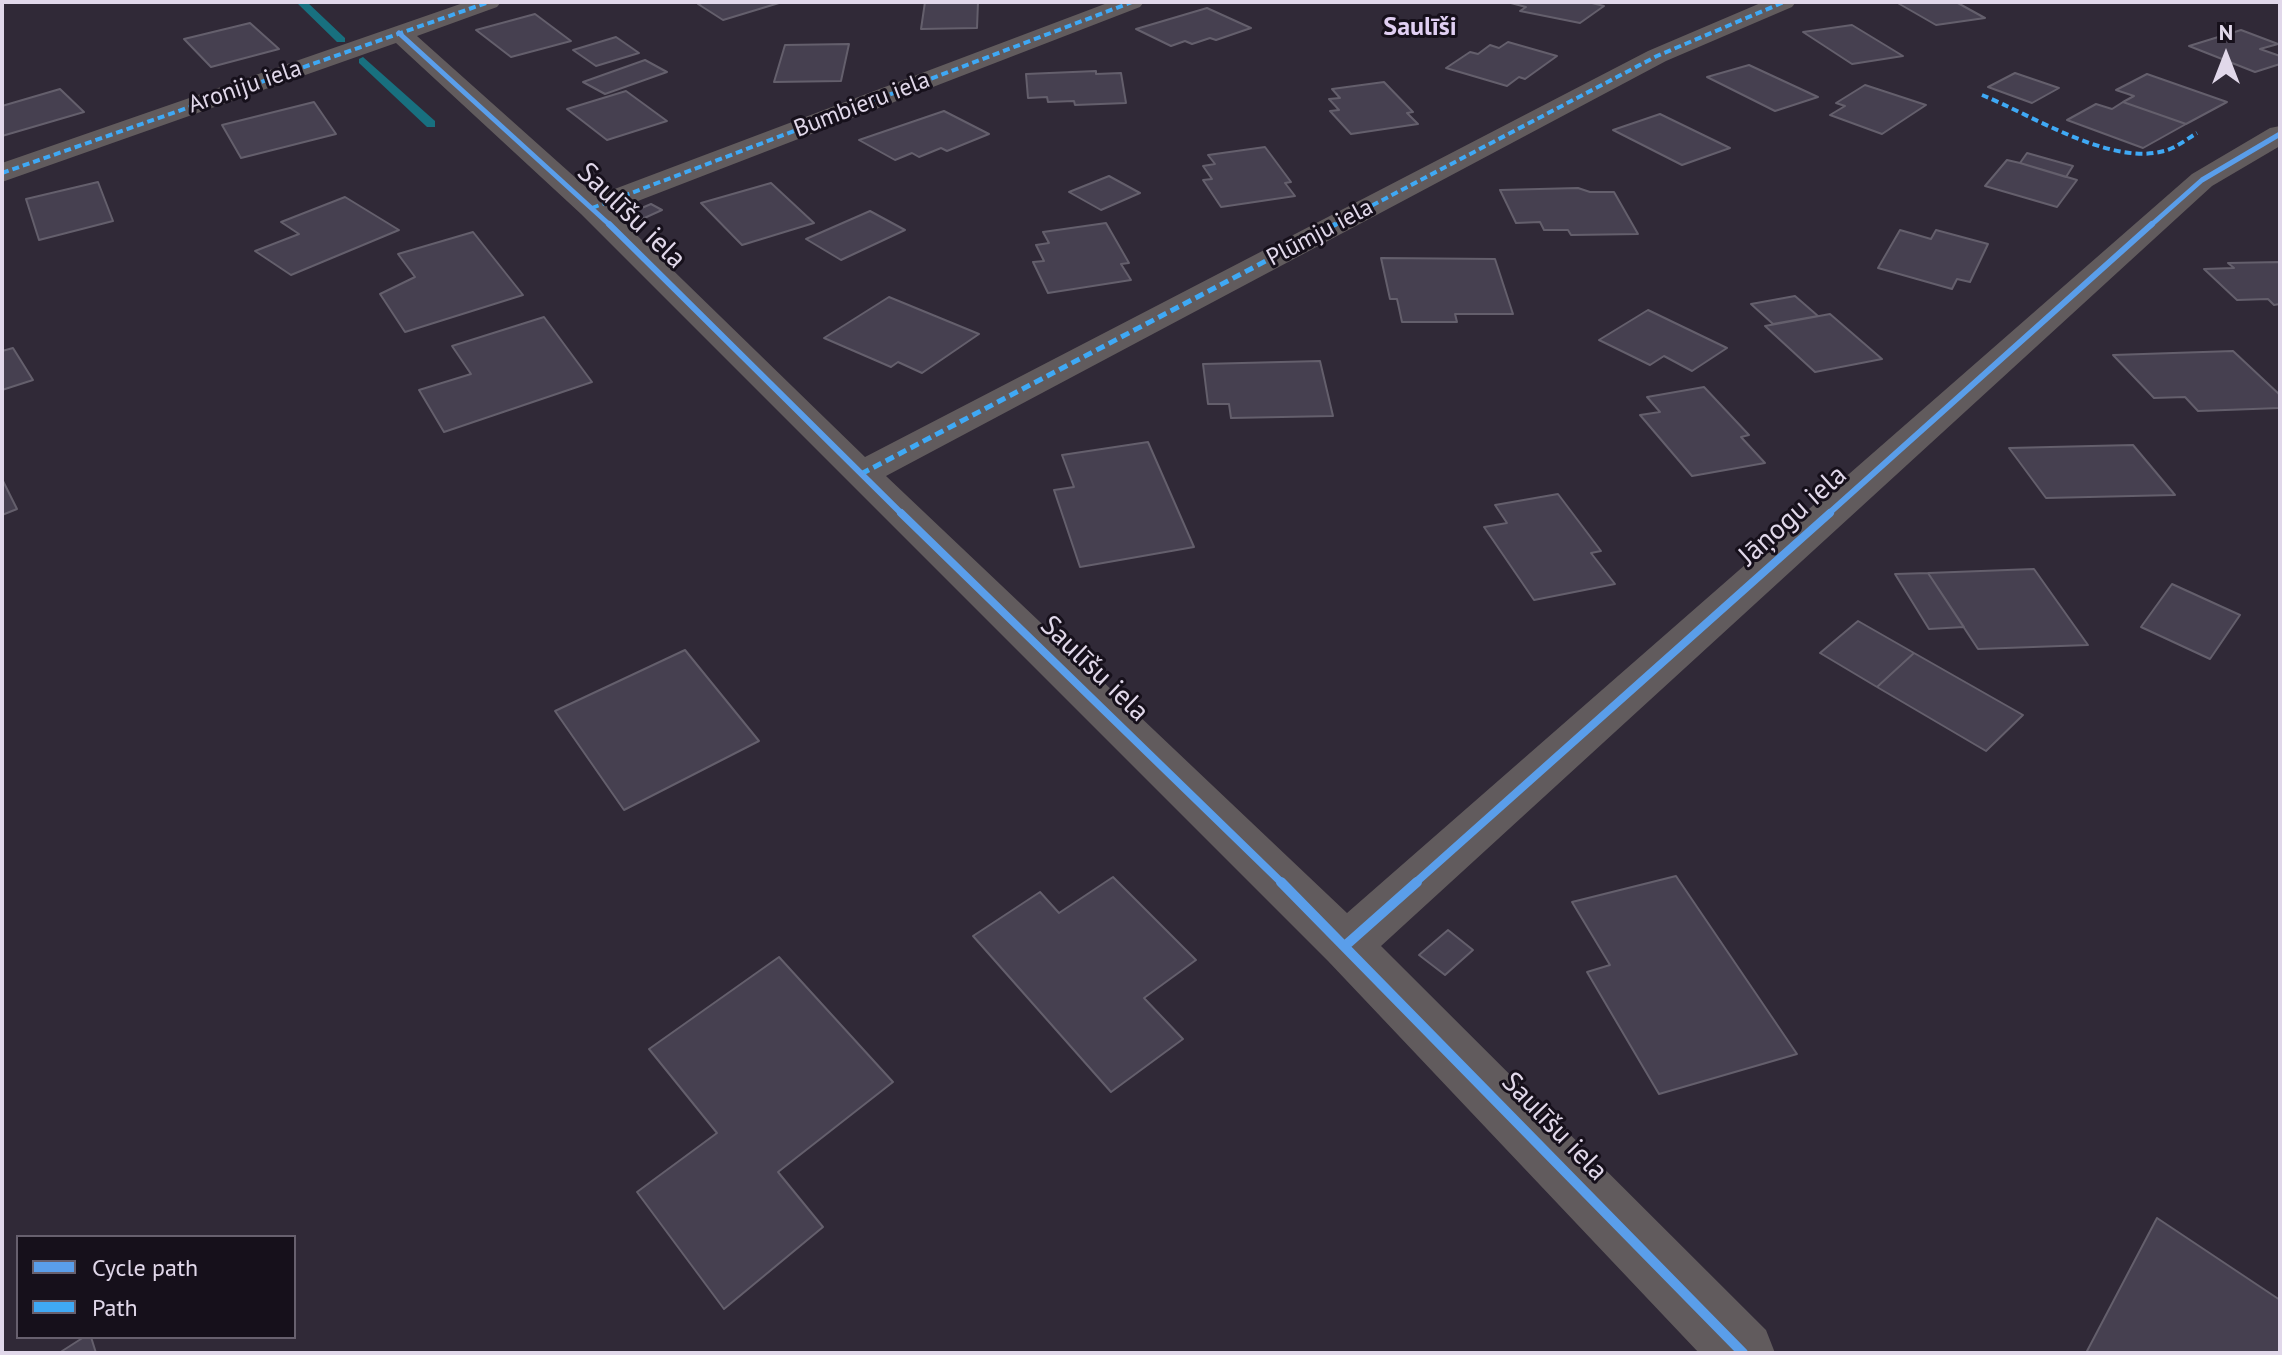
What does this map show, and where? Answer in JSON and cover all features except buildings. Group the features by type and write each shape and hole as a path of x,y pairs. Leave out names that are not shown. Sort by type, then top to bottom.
{"street":[{"name":"Aroniju iela","path":"2,173 489,2"},
{"name":"Bumbieru iela","path":"592,208 1132,2"},
{"name":"Plūmju iela","path":"861,474 1657,56 1784,2"},
{"name":"Saulīšu iela","path":"399,33 592,208 1346,945 1743,1353"},
{"name":"Jāņogu iela","path":"1346,945 2202,180 2280,134"}],"waterway":[{"path":"301,2 341,40"},
{"path":"363,61 431,124"}],"marked path":[{"path":"2,173 489,2"},
{"path":"592,208 1132,2"},
{"path":"861,474 1657,56 1784,2"},
{"path":"1982,95 2097,145 2121,151 2144,154 2164,151 2197,133"}],"cycle path":[{"path":"399,33 592,208 1346,945 1743,1353"},
{"path":"1346,945 2202,180 2280,134"}],"district":[{"name":"Saulīši","path":"1420,28"}]}
